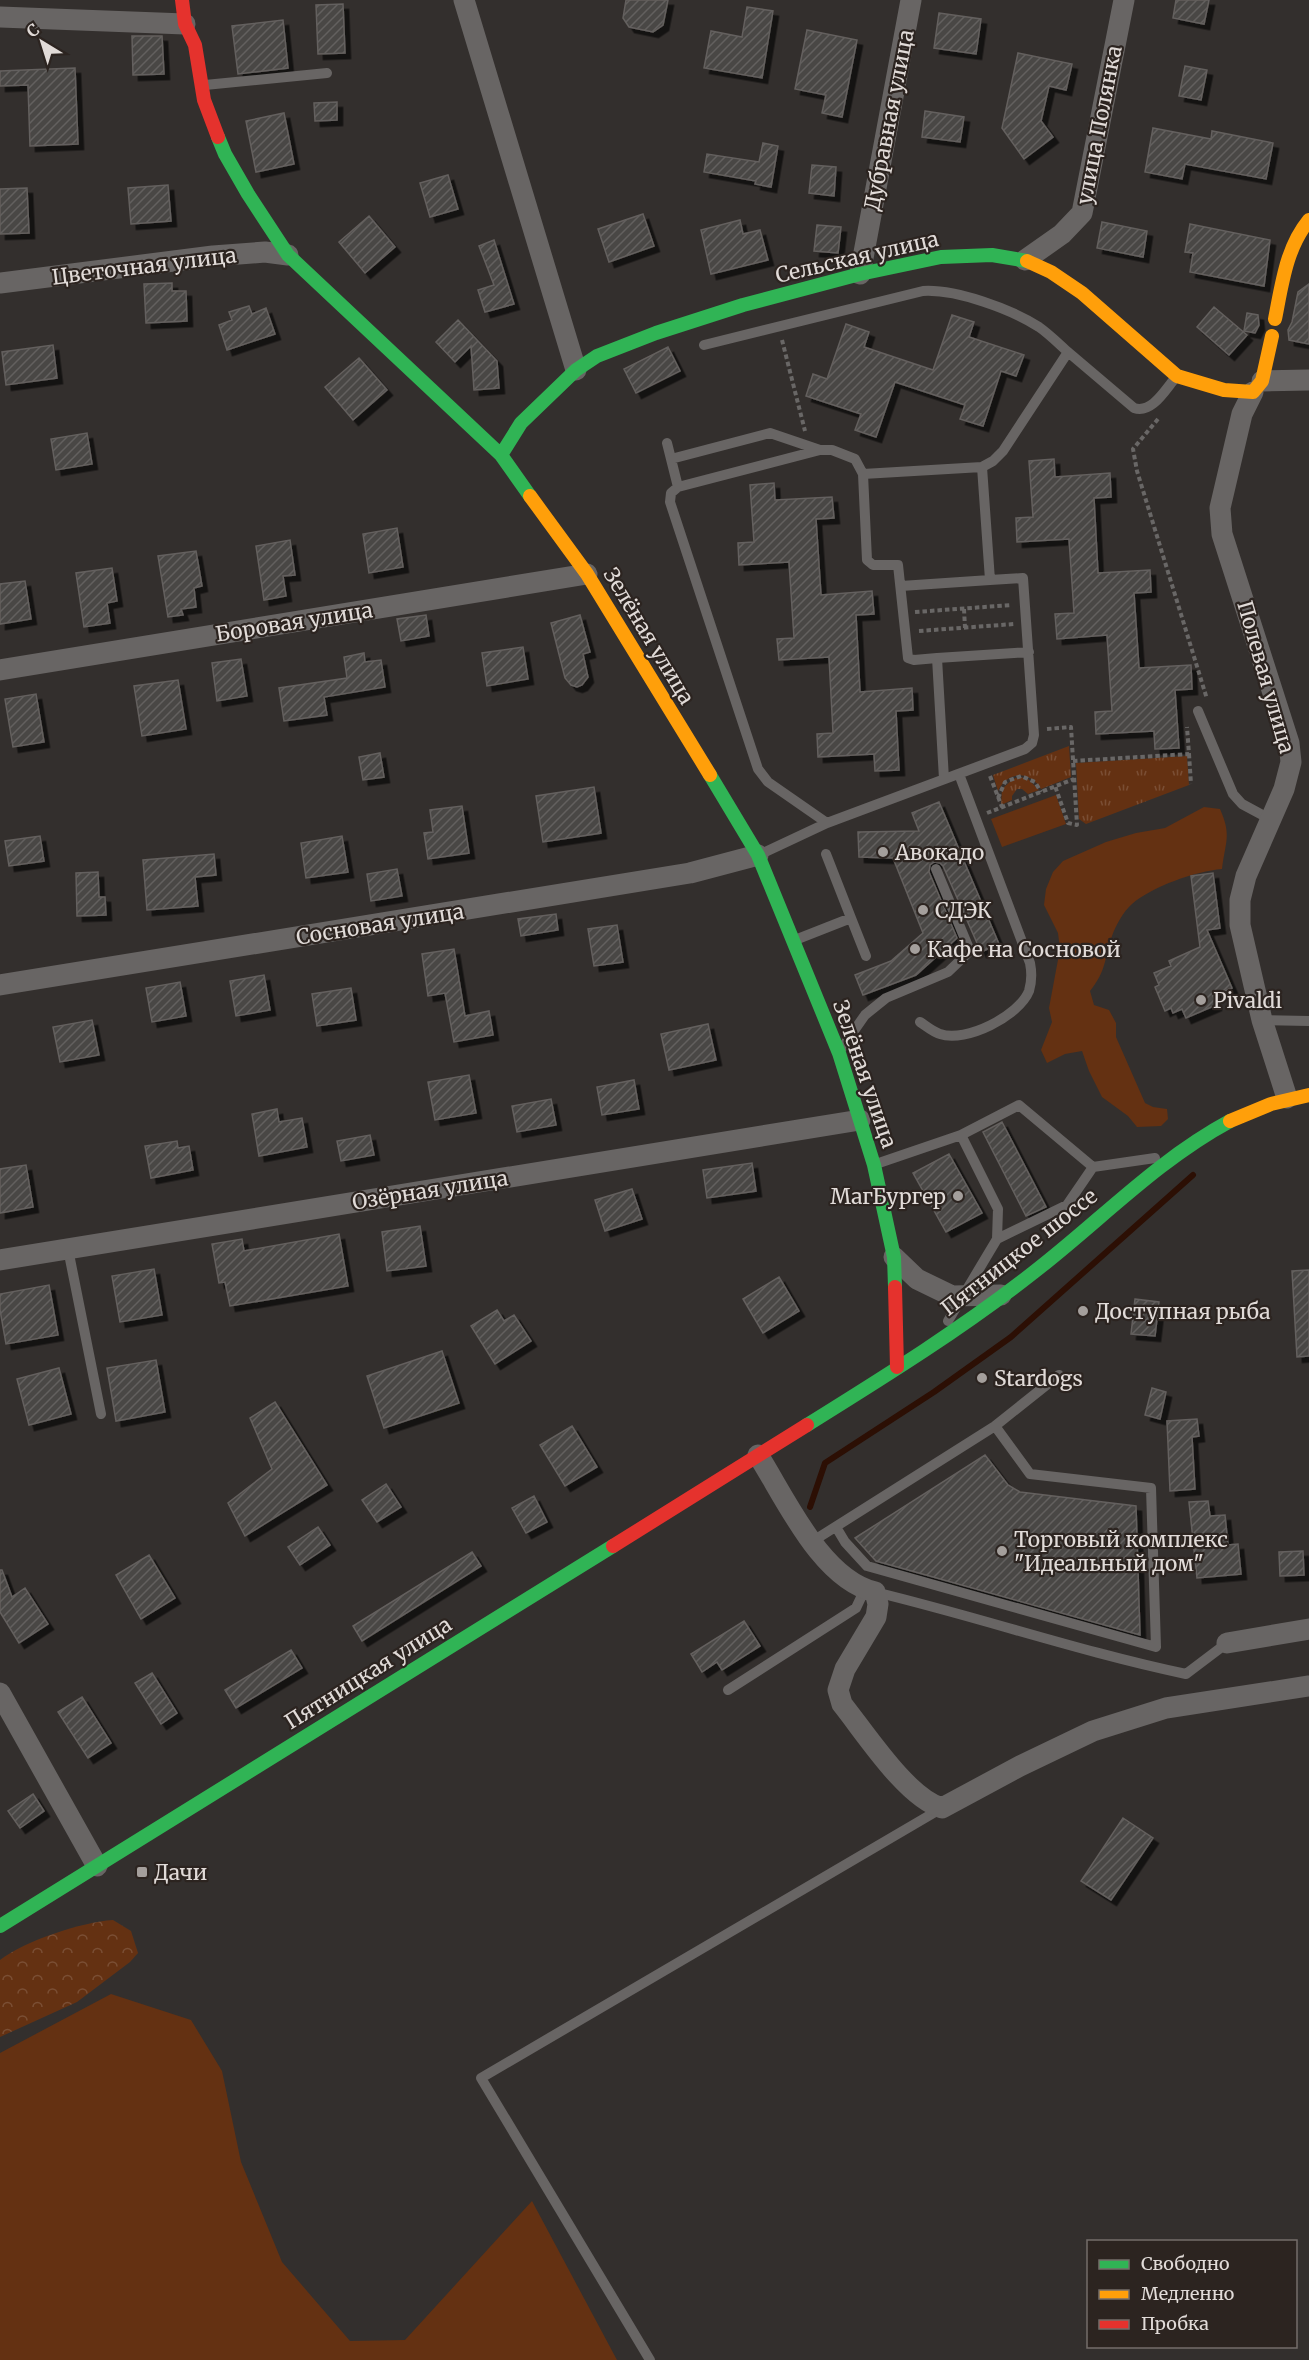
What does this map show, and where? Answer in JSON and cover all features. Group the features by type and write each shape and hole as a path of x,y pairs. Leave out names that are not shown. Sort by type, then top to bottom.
{"street":[{"name":"Зелёная улица","path":"182,0 185,24 195,45 204,100 225,154 288,255 501,455 587,574 758,855 839,1053 874,1165 894,1257 897,1367"},
{"path":"464,0 576,370"},
{"name":"Дубравная улица","path":"860,274 911,0"},
{"name":"улица Полянка","path":"1025,260 1062,234 1082,213 1124,0"},
{"path":"0,17 185,24"},
{"path":"1275,319 1288,259 1300,229 1309,220"},
{"name":"Цветочная улица","path":"0,283 213,256 266,252 288,255"},
{"name":"Сельская улица","path":"501,455 521,423 576,370 597,356 656,333 743,305 860,274 941,257 992,255 1025,260 1051,272 1082,294 1177,376 1224,390 1258,387"},
{"path":"1272,336 1258,387 1309,380"},
{"name":"Полевая улица","path":"1258,387 1242,414 1220,507 1222,534 1289,743 1291,762 1284,789 1246,876 1240,900 1240,925 1263,1020 1287,1098"},
{"name":"Боровая улица","path":"0,670 587,574"},
{"name":"Сосновая улица","path":"0,985 690,873 758,855"},
{"name":"Пятницкое шоссе","path":"758,1455 932,1345 1002,1295 1051,1259 1173,1155 1202,1135 1228,1120 1287,1098 1309,1095"},
{"name":"Озёрная улица","path":"0,1260 860,1120"},
{"path":"894,1257 917,1280 951,1296 1002,1295"},
{"path":"758,1455 813,1541 834,1569 870,1591 878,1604 876,1617 846,1669 838,1690 842,1704 911,1790 931,1805 942,1808 1020,1766 1103,1728 1166,1708 1309,1686"},
{"name":"Пятницкая улица","path":"0,1926 758,1455"},
{"path":"1227,1643 1309,1629"},
{"path":"0,1693 97,1866"}],"lane":[{"path":"201,85 327,73"},
{"path":"704,345 923,291 936,290 950,292 1000,309 1040,327 1134,408 1141,411 1149,408 1177,376"},
{"path":"863,474 982,467 993,461 1004,451 1068,352"},
{"path":"671,459 770,434 820,450"},
{"path":"667,444 678,487"},
{"path":"827,823 768,782 758,769 670,502 671,493 678,487 820,450 832,450 851,457 858,463 863,474 867,560 873,565 898,565 908,658 914,660 1029,652"},
{"path":"982,467 990,580"},
{"path":"758,855 827,823 1025,749 1032,743 1034,730 1023,578 901,586"},
{"path":"937,658 944,779"},
{"path":"1199,706 1233,794 1254,812 1270,819"},
{"path":"920,1022 941,1035 966,1035 991,1026 1012,1010 1028,993 1032,976 1030,963 959,774"},
{"path":"826,854 866,956"},
{"path":"839,1053 865,1015 886,998 948,972 969,951 936,869"},
{"path":"794,940 851,918"},
{"path":"1263,1020 1309,1021"},
{"path":"874,1165 961,1135 1019,1105 1093,1167"},
{"path":"932,1345 964,1297 997,1239 998,1209 961,1135"},
{"path":"997,1239 1067,1204 1093,1167 1173,1155"},
{"path":"68,1249 101,1414"},
{"path":"813,1541 995,1426 1059,1375"},
{"path":"836,1527 845,1542 867,1566 1156,1647 1151,1488 1030,1474 995,1426"},
{"path":"728,1690 856,1608 870,1591 943,1608 1140,1664 1186,1674 1227,1643"},
{"path":"650,2360 481,2078 942,1808"}],"path":[{"path":"778,327 808,445"},
{"path":"1149,408 1159,418 1133,449 1137,471 1208,699 1199,706"},
{"path":"903,613 1025,604"},
{"path":"964,609 965,628"},
{"path":"904,632 1026,623"},
{"path":"1187,724 1191,784"},
{"path":"1034,730 1071,728 1077,825 1068,823 1055,786"},
{"path":"1073,761 1189,753"},
{"path":"986,764 1002,807"},
{"path":"998,798 1005,782 1021,776 1035,783 1041,792"},
{"path":"975,818 1074,779"}],"green space":[{"path":"1069,746 1071,777 1041,789 1025,776 1013,776 1002,784 998,791 993,775"},
{"path":"1187,756 1189,785 1086,824 1079,819 1076,763"},
{"path":"1020,777 1028,779 1039,790 1028,794 1022,789 1017,789 1012,800 1001,805 1002,789 1013,779"},
{"path":"1056,795 1066,824 1002,847 991,819"},
{"path":"1204,807 1220,809 1224,818 1227,839 1222,869 1174,881 1150,892 1132,904 1116,927 1102,970 1090,991 1094,1005 1109,1010 1116,1023 1116,1037 1145,1103 1167,1109 1168,1119 1161,1126 1137,1127 1128,1116 1102,1097 1082,1051 1065,1054 1047,1063 1041,1050 1052,1022 1049,1008 1060,949 1058,933 1044,905 1046,889 1053,872 1063,861 1106,842 1136,833 1165,828"},
{"path":"113,1920 131,1931 138,1953 130,1962 77,2002 0,2037 0,1960 23,1946 54,1934 86,1924"},
{"path":"111,1994 191,2020 222,2071 241,2162 282,2262 350,2341 405,2340 532,2201 617,2360 0,2360 0,2053"}],"building":[{"path":"626,0 668,0 663,25 653,32 629,27 623,18"},
{"path":"1176,0 1209,0 1204,24 1173,18"},
{"path":"343,4 345,53 318,54 316,5"},
{"path":"747,7 773,11 762,78 704,68 711,31 742,37"},
{"path":"939,13 981,19 976,54 934,48"},
{"path":"283,20 288,68 238,74 232,26"},
{"path":"807,30 857,40 842,117 822,113 826,95 795,89"},
{"path":"132,36 162,36 164,74 133,75"},
{"path":"1018,53 1072,64 1066,90 1049,86 1041,121 1053,137 1024,159 1002,128"},
{"path":"1185,66 1207,70 1201,100 1179,96"},
{"path":"75,68 78,144 30,146 28,85 0,86 0,71"},
{"path":"337,102 337,120 315,121 314,103"},
{"path":"925,111 964,117 960,142 922,137"},
{"path":"284,113 294,164 256,172 246,121"},
{"path":"1153,128 1211,139 1212,131 1273,143 1266,179 1185,164 1182,179 1145,172"},
{"path":"763,143 778,146 771,187 755,184 756,181 704,172 707,154 759,162"},
{"path":"812,165 836,167 834,196 809,193"},
{"path":"448,175 458,209 430,217 420,183"},
{"path":"168,185 171,221 131,224 128,188"},
{"path":"27,188 29,233 0,234 0,189"},
{"path":"643,214 654,246 609,262 598,229"},
{"path":"369,216 395,247 365,273 339,242"},
{"path":"740,220 743,234 760,230 768,260 711,274 701,230"},
{"path":"1102,222 1147,231 1143,257 1097,248"},
{"path":"1190,224 1270,240 1264,286 1190,272 1193,253 1185,252"},
{"path":"817,225 841,227 838,253 814,251"},
{"path":"494,240 514,304 485,312 478,290 494,285 479,246"},
{"path":"172,283 172,291 186,291 187,321 146,323 144,284"},
{"path":"1309,284 1309,344 1289,340 1288,330 1292,322 1298,292"},
{"path":"249,306 252,314 266,308 275,334 227,350 219,325 232,320 229,312"},
{"path":"1214,307 1247,335 1229,355 1197,327"},
{"path":"1247,313 1258,315 1259,325 1255,333 1244,331"},
{"path":"952,315 974,322 969,337 1024,355 1016,376 1001,371 983,426 960,419 965,405 895,382 876,437 855,430 861,414 806,396 813,374 827,379 846,324 869,332 864,347 933,370"},
{"path":"458,320 497,361 499,388 474,390 471,346 455,362 436,342"},
{"path":"53,345 57,378 6,385 2,352"},
{"path":"668,347 680,371 636,393 624,369"},
{"path":"359,358 387,390 353,420 325,387"},
{"path":"87,433 92,464 56,470 51,439"},
{"path":"1054,459 1055,477 1110,473 1111,497 1094,498 1098,573 1150,570 1151,592 1134,593 1139,668 1191,665 1192,689 1175,690 1179,748 1155,749 1154,731 1096,734 1095,712 1112,711 1107,635 1057,639 1055,614 1074,613 1069,539 1017,542 1016,518 1033,517 1029,461"},
{"path":"774,483 775,500 832,497 834,518 816,519 821,595 872,591 874,614 856,615 860,692 912,688 913,710 896,711 899,770 875,771 874,754 818,757 817,734 833,733 829,657 779,660 777,639 794,638 789,562 739,565 738,543 754,542 750,485"},
{"path":"397,528 403,567 369,573 363,534"},
{"path":"290,540 295,575 283,576 286,596 264,600 256,546"},
{"path":"196,551 202,586 194,588 196,607 181,609 183,615 168,617 158,556"},
{"path":"112,568 117,601 107,603 110,623 84,627 76,573"},
{"path":"25,581 31,619 0,624 0,584"},
{"path":"426,615 429,636 401,641 397,619"},
{"path":"580,615 590,652 583,654 588,677 582,685 577,687 571,685 565,678 551,623"},
{"path":"523,647 528,679 487,686 482,653"},
{"path":"364,653 365,662 381,660 385,687 324,697 327,715 284,721 279,688 347,678 344,657"},
{"path":"241,659 247,696 217,701 212,663"},
{"path":"178,680 186,729 142,736 134,686"},
{"path":"36,694 44,742 13,747 5,699"},
{"path":"380,753 384,777 363,780 359,757"},
{"path":"594,787 601,833 543,842 536,796"},
{"path":"939,802 999,944 981,952 943,866 934,862 930,865 929,872 957,938 916,975 863,995 855,975 891,961 923,933 893,858 859,857 858,832 919,831 912,813"},
{"path":"462,806 469,853 428,859 424,833 433,832 430,810"},
{"path":"40,836 44,861 9,866 5,841"},
{"path":"342,836 348,872 306,878 301,843"},
{"path":"214,854 216,875 195,877 198,906 147,910 143,860"},
{"path":"397,869 402,896 371,901 367,874"},
{"path":"98,872 99,897 105,897 106,915 77,916 76,873"},
{"path":"1213,873 1220,928 1207,930 1232,988 1213,996 1216,1005 1186,1018 1182,1009 1173,1013 1171,1008 1165,1011 1155,987 1159,985 1154,973 1171,966 1169,961 1200,947 1191,876"},
{"path":"556,914 558,930 521,936 518,919"},
{"path":"617,925 623,962 594,966 588,929"},
{"path":"454,949 465,1016 489,1011 493,1035 454,1042 445,993 428,996 422,954"},
{"path":"264,975 270,1010 236,1016 230,981"},
{"path":"180,982 186,1016 152,1022 146,988"},
{"path":"351,988 356,1020 317,1026 312,994"},
{"path":"92,1020 99,1055 60,1062 53,1027"},
{"path":"708,1024 716,1060 669,1070 661,1034"},
{"path":"469,1075 476,1113 435,1120 428,1082"},
{"path":"634,1080 639,1109 602,1115 597,1087"},
{"path":"551,1099 556,1125 517,1132 512,1106"},
{"path":"277,1109 279,1122 302,1118 307,1147 259,1156 252,1114"},
{"path":"1002,1122 1046,1207 1026,1216 983,1132"},
{"path":"370,1135 374,1155 341,1161 337,1141"},
{"path":"177,1141 178,1148 189,1146 193,1170 151,1178 145,1146"},
{"path":"949,1154 982,1213 946,1232 913,1173"},
{"path":"752,1163 756,1191 707,1198 703,1170"},
{"path":"26,1165 33,1207 0,1213 0,1169"},
{"path":"632,1189 642,1219 605,1231 595,1200"},
{"path":"420,1226 426,1266 387,1271 382,1232"},
{"path":"339,1234 348,1286 230,1306 225,1282 219,1283 212,1244 242,1239 244,1251"},
{"path":"154,1269 162,1315 120,1322 112,1276"},
{"path":"1309,1270 1309,1356 1297,1357 1292,1271"},
{"path":"779,1277 799,1311 763,1333 743,1299"},
{"path":"49,1285 58,1335 6,1344 0,1310 0,1294"},
{"path":"1135,1299 1159,1302 1155,1336 1131,1334"},
{"path":"497,1310 504,1321 514,1315 531,1341 495,1364 471,1326"},
{"path":"442,1351 459,1403 384,1428 367,1376"},
{"path":"156,1360 165,1412 116,1421 107,1368"},
{"path":"59,1368 71,1414 29,1425 17,1379"},
{"path":"1152,1388 1166,1392 1160,1419 1145,1415"},
{"path":"275,1402 327,1485 245,1536 228,1503 272,1469 250,1418"},
{"path":"1197,1419 1199,1436 1192,1437 1195,1489 1170,1491 1167,1421"},
{"path":"572,1426 597,1467 565,1486 540,1445"},
{"name":"Торговый комплекс \"Идеальный дом\"","path":"985,1455 1008,1485 1020,1492 1136,1506 1140,1635 876,1561 855,1538"},
{"path":"386,1484 401,1507 377,1522 362,1500"},
{"path":"534,1496 547,1522 526,1533 512,1508"},
{"path":"1208,1501 1210,1516 1225,1515 1228,1545 1238,1544 1241,1574 1197,1578 1189,1502"},
{"path":"318,1527 330,1545 300,1565 288,1547"},
{"path":"1303,1551 1304,1575 1280,1576 1279,1552"},
{"path":"472,1552 481,1566 362,1641 353,1626"},
{"path":"149,1555 175,1598 141,1619 116,1575"},
{"path":"0,1570 2,1570 12,1597 25,1588 48,1624 19,1643 0,1612"},
{"path":"744,1621 760,1646 722,1670 717,1662 702,1672 691,1654"},
{"path":"291,1650 302,1668 236,1708 225,1690"},
{"path":"152,1673 177,1713 161,1724 135,1683"},
{"path":"82,1697 111,1743 88,1758 58,1712"},
{"path":"33,1794 44,1811 20,1828 8,1811"},
{"path":"1123,1818 1153,1838 1111,1900 1081,1881"}],"waterway":[{"path":"810,1507 825,1463 934,1392 1011,1337 1193,1175"}],"traffic: fast":[{"path":"218,137 248,194 288,255 501,455 530,496"},
{"path":"501,455 521,423 576,370 597,356 656,333 743,305 860,274 941,257 992,255 1027,261"},
{"path":"710,775 758,855 839,1053 874,1165 894,1257 895,1287"},
{"path":"807,1425 894,1370 1007,1293 1177,1154 1230,1121"},
{"path":"0,1926 613,1546"}],"traffic: slow":[{"path":"1275,319 1290,254 1309,220"},
{"path":"1027,261 1051,272 1082,293 1177,376 1224,390 1253,392 1262,381 1272,336"},
{"path":"530,496 587,574 710,775"},
{"path":"1230,1121 1271,1104 1309,1095"}],"traffic: jam":[{"path":"182,0 185,24 195,45 204,100 218,137"},
{"path":"895,1287 897,1367"},
{"path":"613,1546 807,1425"}],"place":[{"name":"Авокадо","path":"883,852"},
{"name":"СДЭК","path":"923,910"},
{"name":"Кафе на Сосновой","path":"915,949"},
{"name":"Pivaldi","path":"1201,1000"},
{"name":"МагБургер","path":"958,1196"},
{"name":"Доступная рыба","path":"1083,1311"},
{"name":"Stardogs","path":"982,1378"},
{"name":"Торговый комплекс \"Идеальный дом\"","path":"1002,1551"},
{"name":"Дачи","path":"142,1872"}]}
